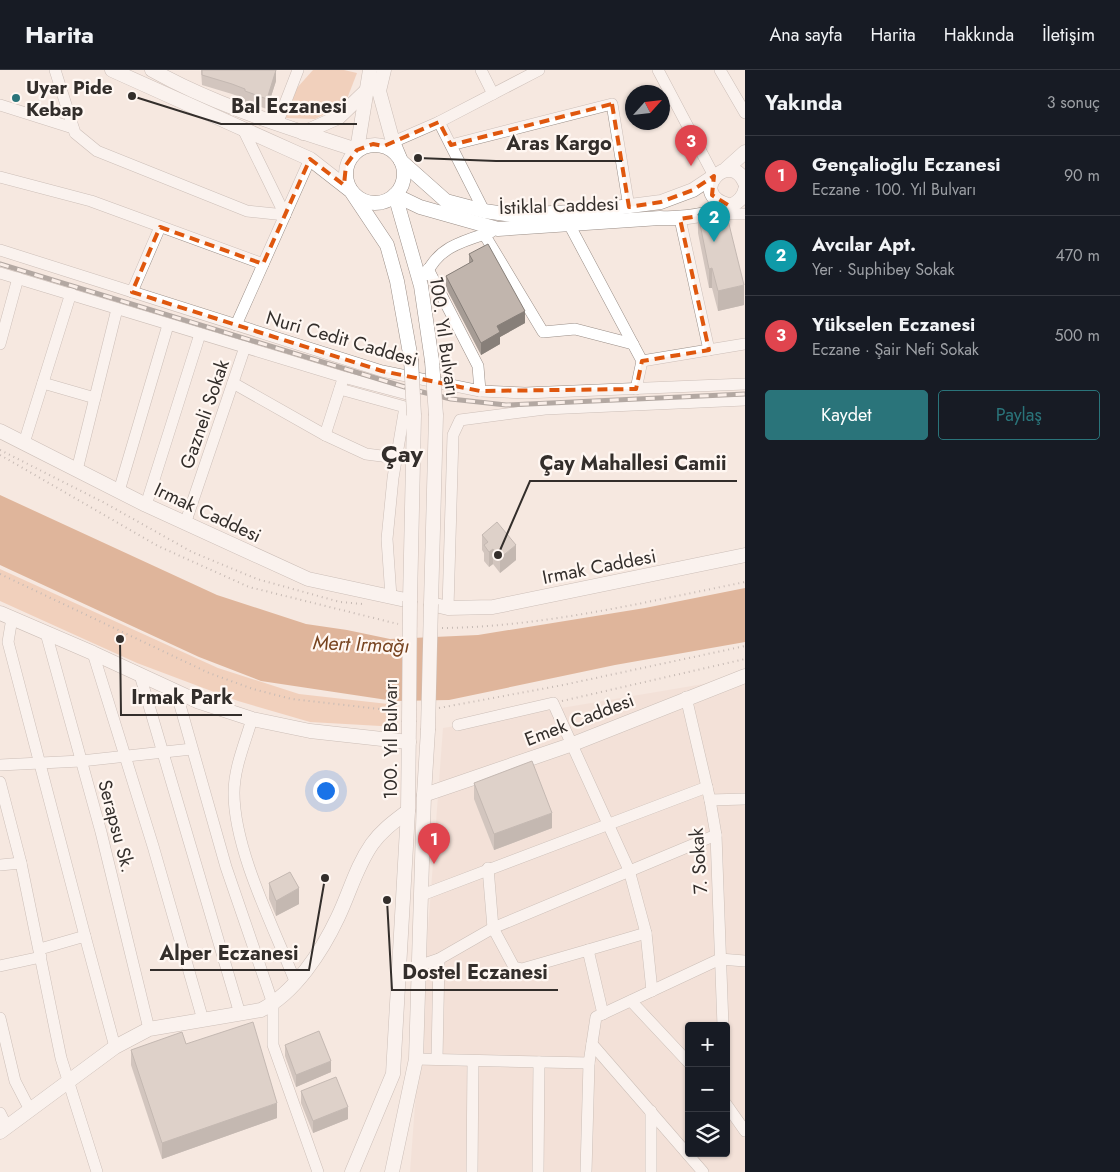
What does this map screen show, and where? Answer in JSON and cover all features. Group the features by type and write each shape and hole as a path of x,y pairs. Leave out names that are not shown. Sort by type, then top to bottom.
{"main road":[{"path":"112,70 310,159 367,202 377,203 395,195 404,179 401,160 393,142 380,91 384,70"},
{"path":"152,70 204,96 277,124 356,150 373,144 382,145 396,153 401,160"},
{"path":"351,191 345,174 346,165 356,150 370,70"},
{"path":"303,132 339,117 365,92"},
{"name":"İstiklal Caddesi","path":"401,160 446,201 484,211 513,215 591,211 661,202 694,190 720,173 745,152"},
{"path":"728,205 719,202 712,195 710,186 720,173 735,171 742,176 745,183"},
{"name":"100. Yıl Bulvarı","path":"351,191 387,245 397,280 411,360 414,415 410,627 405,716 409,742 408,811 393,1074 352,1172"},
{"name":"İstiklal Caddesi","path":"395,195 420,207 498,229 570,226 660,218 680,219 710,214 738,202 745,193"},
{"name":"100. Yıl Bulvarı","path":"392,1172 416,1059 424,794 428,730 436,415 432,360 421,286 395,195"},
{"name":"Irmak Caddesi","path":"0,430 119,492 308,579 410,601"},
{"name":"Irmak Caddesi","path":"431,604 448,608 493,607 745,555"},
{"path":"6,616 198,701 252,719 354,737 409,742"},
{"name":"Emek Caddesi","path":"424,794 573,744 686,697 745,676"},
{"path":"4,1130 115,1047 149,1029 261,1010 273,1004 316,955 338,917 353,878 372,845 388,825 408,811"}],"street":[{"path":"54,70 75,133 97,151 247,211 285,215"},
{"path":"277,124 298,70"},
{"path":"481,70 493,94"},
{"path":"393,142 439,122 539,70"},
{"path":"658,70 720,173"},
{"path":"720,70 745,113"},
{"path":"451,145 612,104 629,207"},
{"path":"0,105 73,128"},
{"path":"439,122 484,211"},
{"path":"244,129 285,215"},
{"path":"236,325 310,159"},
{"path":"0,177 91,201 263,264"},
{"path":"710,214 745,214"},
{"path":"680,219 708,350"},
{"path":"132,292 160,226"},
{"path":"570,226 642,361 636,389"},
{"path":"421,286 432,261 456,243 498,229"},
{"path":"484,234 543,332 575,330 633,344"},
{"name":"Nuri Cedit Caddesi","path":"0,250 382,371 480,391 517,393 745,384"},
{"path":"428,270 478,366 480,391"},
{"name":"Nuri Cedit Caddesi","path":"0,273 71,293 168,325 407,394"},
{"path":"0,344 18,278"},
{"path":"24,443 71,293"},
{"path":"77,470 117,309"},
{"path":"119,492 168,325"},
{"path":"146,505 200,334"},
{"path":"642,361 745,344"},
{"name":"Gazneli Sokak","path":"186,522 245,347"},
{"path":"325,436 344,377"},
{"path":"43,383 95,398"},
{"path":"233,383 325,436 366,454 397,458"},
{"path":"340,389 405,407 387,539 391,598"},
{"path":"448,608 453,434 460,420 546,409 745,400"},
{"path":"6,616 8,642 115,1047"},
{"name":"Serapsu Sk.","path":"46,633 101,832 149,1029"},
{"path":"93,653 203,1020"},
{"path":"140,675 240,1014"},
{"path":"176,691 226,867 273,1004 273,1045 318,1172"},
{"name":"7. Sokak","path":"686,697 707,786 716,835 723,1022"},
{"path":"458,725 553,703 610,824 629,870 646,933 652,991"},
{"path":"252,719 236,774 235,811 250,870 295,981"},
{"path":"0,765 81,761 192,749"},
{"path":"0,782 21,862 61,1058 97,1172"},
{"path":"422,895 488,868 610,824 707,786"},
{"path":"710,800 745,799"},
{"path":"418,966 439,959 494,928 716,835"},
{"path":"0,865 21,862"},
{"path":"488,868 494,928 514,967 522,969 646,933"},
{"path":"0,966 85,936"},
{"path":"588,950 603,1014"},
{"path":"437,1059 439,959"},
{"path":"586,1172 589,1063 596,1017 720,959 745,961"},
{"path":"630,1001 685,1059"},
{"path":"0,1018 15,1081 30,1110"},
{"path":"592,1044 704,1172"},
{"path":"416,1059 589,1063"},
{"path":"472,1172 473,1060"},
{"path":"538,1172 539,1062"},
{"path":"730,1110 744,1129"},
{"path":"651,1111 651,1172"},
{"path":"0,1113 4,1130"}],"path":[{"path":"0,450 103,502 192,552 257,579 340,602 370,604"},
{"path":"0,455 158,546 250,586 410,627"},
{"path":"0,574 209,673 254,689 292,699 405,716"},
{"path":"430,628 486,628 640,604 745,582"},
{"path":"436,708 563,685 745,646"},
{"path":"553,703 745,659"}],"highlighted area":[{"path":"612,104 629,207 661,202 693,190 714,176 712,195 728,205 710,214 680,219 709,350 642,361 636,389 480,391 382,371 132,292 160,227 263,264 310,159 344,185 346,165 357,150 373,144 384,146 439,122 451,145"}],"shaded area":[{"path":"313,70 344,70 357,73 345,104 315,119 284,118 296,89"},
{"path":"0,569 218,668 299,694 397,705 398,727 310,722 238,701 137,663 0,601"},
{"path":"745,677 745,1172 410,1172 443,728"}],"water":[{"name":"Mert Irmağı","path":"0,495 217,595 306,624 390,639 478,635 645,608 745,588 745,642 615,665 449,700 394,701 261,681 199,657 0,565"}],"building":[{"path":"202,70 276,70 267,99 232,84 202,75"},
{"path":"725,208 744,285 718,291 712,268 709,269 698,214"},
{"path":"488,244 525,311 497,326 500,332 481,343 446,276 473,261 469,254"},
{"path":"497,522 516,545 500,558 493,549 489,552 484,545 488,542 482,535"},
{"path":"532,761 552,813 494,834 474,783"},
{"path":"290,872 299,888 276,901 269,883"},
{"path":"253,1022 277,1103 162,1143 131,1050 182,1032 186,1044"},
{"path":"319,1031 331,1061 296,1075 285,1045"},
{"path":"336,1077 348,1107 313,1121 301,1091"}],"railway":[{"path":"0,264 418,391 451,399 506,405 745,394"}],"place":[{"name":"Bal Eczanesi","path":"132,96"},
{"name":"Uyar Pide Kebap","path":"16,98"},
{"name":"Aras Kargo","path":"418,158"},
{"name":"Yükselen Eczanesi","path":"691,166"},
{"name":"Avcılar Apt.","path":"714,242"},
{"name":"Çay Mahallesi Camii","path":"498,555"},
{"name":"Irmak Park","path":"120,639"},
{"name":"Gençalioğlu Eczanesi","path":"434,864"},
{"name":"Alper Eczanesi","path":"325,878"},
{"name":"Dostel Eczanesi","path":"387,900"}],"district":[{"name":"Çay","path":"402,454"}]}
